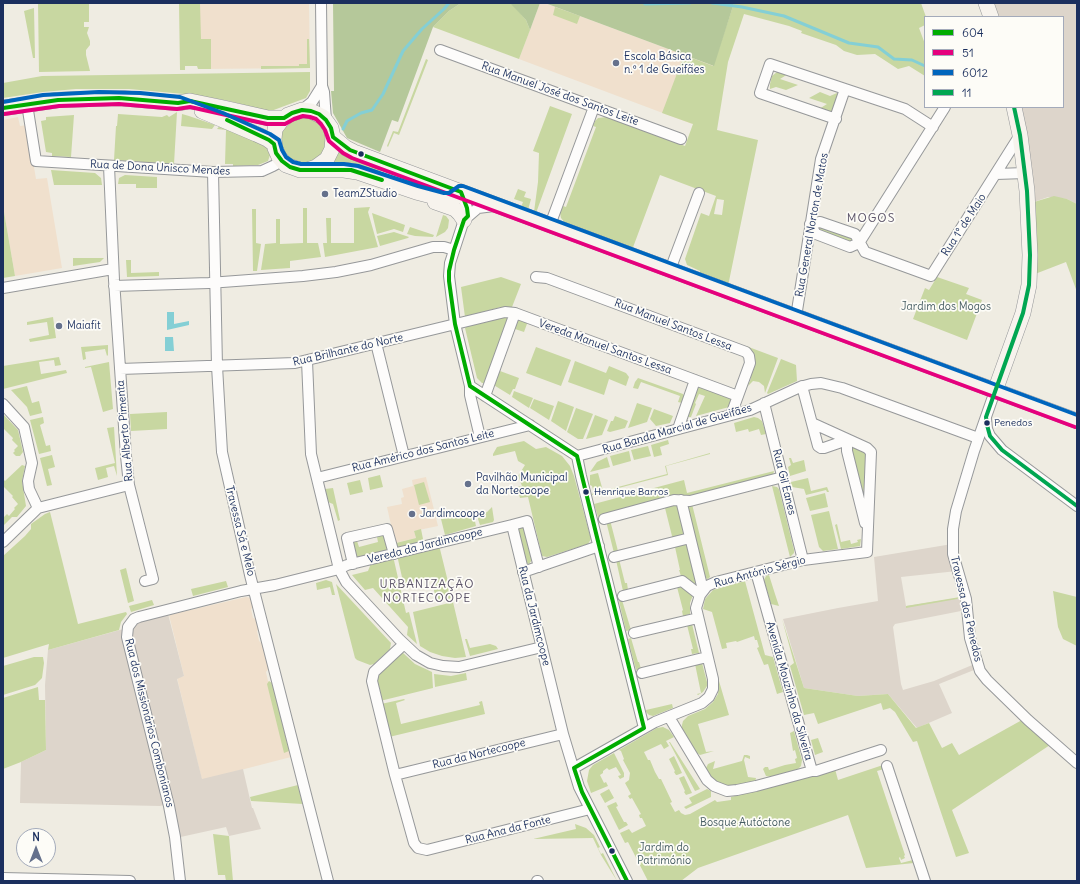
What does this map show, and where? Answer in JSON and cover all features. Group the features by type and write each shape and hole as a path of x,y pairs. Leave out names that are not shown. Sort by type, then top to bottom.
{"main road":[{"path":"986,3 991,16"},
{"path":"3,108 58,100 99,98 139,99 178,103 190,102 268,118 284,118"},
{"path":"178,103 221,118 265,138 274,144"},
{"path":"995,391 1023,313 1029,285 1030,255 1027,191 1019,130 1014,108"},
{"path":"307,170 316,167 327,159 332,149 333,137 331,128 326,120 315,112 302,110 292,113 284,118 275,129 274,144 276,153 286,165 295,169 307,170 344,170 357,172 416,192 443,199 450,199 457,196 461,192"},
{"path":"333,137 346,148 354,152 1077,421"},
{"path":"416,192 455,209 466,218"}],"street":[{"path":"321,3 322,86 324,92 326,120"},
{"name":"Rua Manuel José dos Santos Leite","path":"440,50 681,139"},
{"path":"836,119 760,93 770,64 905,109 933,127"},
{"path":"302,110 317,96 322,86"},
{"name":"Rua General Norton de Matos","path":"796,317 821,159 836,119 845,89"},
{"name":"Rua de Dona Unisco Mendes","path":"27,104 36,161 213,172 262,171 282,161"},
{"path":"550,225 594,107"},
{"path":"810,224 816,234 850,247 859,243 944,108"},
{"name":"Rua 1º de Maio","path":"859,243 865,252 931,276 996,174 1019,130"},
{"name":"Rua Alberto Pimenta","path":"109,166 114,286 129,485 153,578 145,581"},
{"name":"Travessa Sá e Melo","path":"213,172 217,366 222,452 254,589 328,881"},
{"path":"996,174 1025,173"},
{"path":"461,192 467,208 466,218 454,250 449,271 449,281 455,324 470,386 470,395 480,437"},
{"path":"670,270 699,193"},
{"path":"466,218 478,208 498,206"},
{"path":"114,286 282,278 336,272 383,262 433,247 444,247 454,250"},
{"path":"3,288 113,269"},
{"name":"Rua Manuel Santos Lessa","path":"536,276 547,278 746,352 750,356 750,363 731,415"},
{"name":"Vereda Manuel Santos Lessa","path":"455,324 501,312 516,313 738,396"},
{"path":"485,396 516,313"},
{"name":"Rua Brilhante do Norte","path":"217,366 288,364 307,361 455,324"},
{"path":"376,343 404,456"},
{"path":"307,361 310,444 339,570 346,582 404,644 416,655 426,661 449,667 466,665 542,647"},
{"name":"Rua Alberto Pimenta","path":"120,369 217,366"},
{"path":"678,429 695,380"},
{"name":"Rua Banda Marcial de Gueifães","path":"577,456 750,410 802,386 822,383 835,386 978,438"},
{"path":"470,386 577,456 644,728"},
{"path":"802,386 817,445 824,448 847,440"},
{"name":"Travessa dos Penedos","path":"995,391 978,438 956,511 953,529 953,554 966,604 972,647 980,671 985,677 1022,715 1077,763"},
{"name":"Rua Gil Eanes","path":"764,403 803,560"},
{"path":"3,404 24,427 32,463 28,481 29,489 38,508"},
{"path":"986,417 989,433 992,439 1002,450 1077,506"},
{"path":"812,424 867,448 871,453 867,533"},
{"name":"Rua Américo dos Santos Leite","path":"317,478 530,425"},
{"path":"847,440 847,450 867,533"},
{"path":"604,518 674,500 690,500 783,477"},
{"path":"3,542 38,508 129,485"},
{"path":"574,768 655,722 702,703 709,697 714,684 696,608 702,590 681,500"},
{"name":"Rua da Jardimcoope","path":"539,567 527,521 512,525 563,734 579,787 627,881"},
{"name":"Vereda da Jardimcoope","path":"254,589 339,570 353,564 512,525"},
{"path":"353,564 347,538 387,529 394,554"},
{"name":"Rua António Sérgio","path":"702,590 716,582 803,560 867,552 867,533"},
{"path":"614,557 690,538"},
{"path":"523,572 599,546"},
{"name":"Avenida Mouzinho da Silveira","path":"669,717 707,780 719,789 730,791 737,790 812,771 756,572"},
{"path":"623,596 682,581 702,590"},
{"name":"Rua dos Missionários Combonianos","path":"180,881 171,813 127,637 127,630 130,623 137,617 254,589"},
{"path":"634,633 698,618"},
{"path":"395,774 372,679 377,669 404,644"},
{"path":"642,673 707,657"},
{"name":"Rua da Nortecoope","path":"395,774 563,734"},
{"path":"812,771 881,750"},
{"path":"887,766 925,881"},
{"name":"Rua Ana da Fonte","path":"395,774 414,843 418,848 427,850 590,809"},
{"path":"3,878 130,881"}],"shaded area":[{"path":"197,3 309,3 310,68 198,69"},
{"name":"Escola Básica n.º 1 de Gueifães","path":"540,3 545,3 714,66 692,124 519,59"},
{"path":"987,3 1077,3 1077,204 1067,199 1048,197 1034,202 1016,108 1064,108 1064,16 992,16"},
{"path":"18,117 20,126 27,125 36,179 47,178 62,268 15,276 3,206 3,120"},
{"name":"Jardimcoope","path":"426,477 438,526 414,531 416,538 395,543 387,507 402,504 401,498 404,497 402,489 413,486 412,480"},
{"path":"952,544 957,571 901,577 906,606 964,597 966,610 895,624 893,627 903,690 934,681 977,663 979,668 939,684 952,713 917,728 888,694 858,696 804,688 783,619 878,601 874,557"},
{"path":"246,597 251,598 253,618 256,619 259,629 257,631 259,641 263,644 269,668 266,672 268,681 272,683 291,757 202,780 177,678 184,676 169,615"},
{"path":"167,610 184,676 177,679 202,779 243,769 252,808 261,829 229,836 226,827 176,838 128,637 131,622"},
{"path":"127,628 168,804 160,806 20,803 21,762 46,750 45,685 48,650"}],"green space":[{"path":"38,3 89,3 89,22 84,22 84,27 89,27 87,33 90,45 86,50 86,55 90,71 39,72"},
{"path":"179,3 200,3 201,39 211,39 211,69 198,69 197,66 185,66 185,70 180,70"},
{"path":"333,3 461,3 449,11 433,27 398,122 392,120 380,152 347,138 333,113 331,91 334,91"},
{"path":"461,3 510,3 513,5 526,20 530,30 519,59 433,27 449,11"},
{"path":"510,3 540,3 530,30 526,20"},
{"path":"545,3 734,3 714,66"},
{"path":"734,3 921,3 926,16 924,16 924,26 919,28 924,41 924,75 909,66 898,69 875,54 857,55 844,51 836,45 801,33 802,31 789,26 744,14 728,62 717,130 758,140 728,286 699,275 700,271 687,265 685,259 701,213 709,216 716,196 660,175 632,250 565,223 561,218 560,213 563,206 566,207 596,127 593,126 598,118 607,117 685,146 693,124 662,113 684,55 713,66","holes":["717,199 724,200 722,215 714,214"]},
{"path":"555,7 580,16 577,24 553,15"},
{"path":"34,8 35,58 33,58 24,11"},
{"path":"307,39 309,39 310,68 261,69 261,66 299,66 299,64 307,64"},
{"path":"426,59 428,60 399,135 394,133 388,147 387,146 393,131 398,132"},
{"path":"310,72 310,91 306,98 271,111 195,95 129,89 76,89 3,98 3,83 42,76"},
{"path":"777,72 788,74 780,79 798,85 786,90 776,87 770,89 772,76"},
{"path":"820,92 830,96 837,93 838,97 832,111 828,112 819,109 827,104 809,98"},
{"path":"550,106 572,114 536,213 534,212 538,182 539,153 533,151"},
{"path":"177,112 174,164 114,160 118,114 162,117 167,115 169,117"},
{"path":"182,114 215,125 212,129 181,126"},
{"path":"74,115 71,157 52,156 52,153 46,152 41,121 46,120 46,117"},
{"path":"296,117 312,117 325,128 328,147 315,163 295,164 281,150 281,130"},
{"path":"222,123 267,144 270,155 268,161 258,165 233,166 233,164 225,164 226,130 217,129"},
{"path":"338,150 381,168 379,174 331,164"},
{"path":"51,170 95,173 101,178 102,185 54,185"},
{"path":"125,175 157,177 157,188 136,188 136,184 118,184 119,178"},
{"path":"518,189 526,192 524,197 531,199 528,210 521,207 523,202 514,199"},
{"path":"1054,196 1067,199 1077,204 1077,292 1066,262 1035,274 1034,202"},
{"path":"3,206 15,276 3,278"},
{"path":"370,207 368,212 378,247 325,257 323,243 327,243 326,218 331,218 331,243 354,243 354,208"},
{"path":"303,208 307,208 307,243 318,243 321,257 290,261 290,268 261,270 265,244 276,243 276,219 280,219 280,244 303,243"},
{"path":"252,209 256,209 256,243 261,244 257,271 253,271"},
{"path":"372,213 405,225 403,232 394,229 377,234"},
{"path":"443,215 449,220 448,228 445,232 436,237"},
{"path":"823,226 854,239 853,243 820,231 820,227"},
{"path":"410,227 434,235 433,237 407,234"},
{"path":"394,232 409,237 380,246 377,236"},
{"path":"73,258 104,258 100,262 73,266"},
{"path":"126,260 131,260 131,273 159,272 159,276 127,277"},
{"path":"501,277 521,284 512,307 501,307 465,317 461,287"},
{"name":"Jardim dos Mogos","path":"937,277 969,288 966,294 982,300 967,340 913,319 925,288 929,290"},
{"path":"53,317 56,338 30,342 29,339 49,335 47,322 27,325 27,322"},
{"path":"504,317 510,319 486,383 482,383 477,378 465,328 467,326"},
{"path":"517,317 528,321 524,332 515,329 511,340 509,339"},
{"path":"108,345 107,356 105,349 85,352 86,359 83,360 81,347"},
{"path":"746,346 778,358 765,393 764,386 759,382 753,381 748,386 751,378 749,377 755,360 752,352 745,347"},
{"path":"536,347 571,360 561,386 526,373"},
{"path":"59,357 61,365 55,366 54,360 39,362 41,374 66,370 67,373 3,389 3,366"},
{"path":"781,359 796,365 797,381 768,394 767,393"},
{"path":"501,361 503,362 500,371 519,378 515,389 513,389 510,395 492,384"},
{"path":"575,361 606,373 609,366 626,373 629,377 626,386 609,379 604,395 568,382"},
{"path":"109,362 113,409 103,412 91,367 85,367"},
{"path":"638,378 683,394 685,397 682,403 678,402 680,396 641,382 638,389 633,388"},
{"path":"697,385 731,399 729,407 696,416 705,396 699,394 691,417 687,417"},
{"path":"27,386 32,403 39,401 42,413 30,416 27,407 11,390"},
{"path":"514,391 533,398 529,408 512,397"},
{"path":"534,399 554,406 549,420 530,408"},
{"path":"558,401 574,407 566,431 551,421"},
{"path":"637,403 652,408 647,422 628,428"},
{"path":"576,408 593,414 583,439 578,439 567,432"},
{"path":"654,409 673,416 670,423 656,426 650,419"},
{"path":"167,412 167,429 131,431 130,414"},
{"path":"3,414 18,430 23,452 20,456 16,456 13,453 18,446 12,440 13,438 3,428"},
{"path":"595,415 608,420 602,435 586,439"},
{"path":"615,416 628,421 625,428 610,432 607,431 611,421 613,421"},
{"path":"43,417 44,423 40,425 46,446 50,445 51,451 39,454 30,420"},
{"path":"754,417 762,421 766,434 761,435 759,429 749,432 748,429 736,432 734,423"},
{"path":"114,427 117,476 114,466 106,468 108,477 98,480 95,468 115,463 107,428"},
{"path":"668,440 669,444 660,447 662,455 654,457 651,445"},
{"path":"524,441 536,449 546,447 562,456 570,466 591,539 588,544 547,557 542,556 528,497 520,498 517,487 522,486 518,476 525,465 518,461 515,451 493,456 497,447"},
{"path":"648,446 651,456 634,460 631,450"},
{"path":"854,447 867,452 869,458 866,459 863,499 865,510 852,448"},
{"path":"629,451 631,461 613,466 610,456"},
{"path":"710,453 666,466 668,475 592,495 594,493 592,486 590,485 590,475 598,473 603,491 667,474 665,466"},
{"path":"52,455 55,467 48,469 52,485 47,486 40,458"},
{"path":"607,457 610,467 590,472 597,462"},
{"path":"789,458 791,458 793,463 804,460 806,471 790,476 788,467 791,465"},
{"path":"22,465 25,466 22,481 26,506 17,517 12,517 3,526 3,518 7,514 9,516 18,504 12,497 13,496 3,486 3,479 5,481"},
{"path":"774,471 773,475 688,497 676,496 598,517 594,504 684,480 687,493"},
{"path":"380,475 383,487 370,490 368,478"},
{"path":"808,478 811,491 827,487 829,492 826,490 806,495 804,489 792,487 791,482"},
{"path":"360,480 363,492 350,495 347,483"},
{"path":"424,482 430,502 419,505 414,485"},
{"path":"772,486 779,489 794,550 794,553 790,557"},
{"path":"333,488 340,520 338,521 333,504 328,502 325,489"},
{"path":"825,493 828,507 810,511 806,498"},
{"path":"677,504 686,535 673,540 665,508 660,508"},
{"path":"692,504 710,577 708,579 705,578 686,506"},
{"path":"492,507 493,522 480,525 477,516 487,512"},
{"path":"829,511 838,549 823,551 819,547 811,515"},
{"path":"50,512 78,624 126,612 127,614 121,622 119,630 48,650 49,644 3,658 3,556 25,536 31,529 31,524"},
{"path":"457,515 466,518 474,517 476,526 445,535 441,519"},
{"path":"610,520 618,551 614,553 606,521"},
{"path":"837,524 841,542 850,540 851,544 858,542 857,540 861,539 860,546 841,549 835,525"},
{"path":"524,527 532,560 529,564 526,563 517,528"},
{"path":"421,529 424,544 396,551 396,543 416,538 414,531"},
{"path":"385,534 390,552 355,561 350,542 357,541 359,547 378,542 377,537"},
{"path":"687,543 697,581 693,585 681,576 675,547"},
{"path":"439,545 452,598 437,602 431,579 404,586 397,555"},
{"path":"393,556 406,613 409,612 417,644 407,635 408,627 373,588 365,590 352,575 368,571 372,561"},
{"path":"619,559 628,590 623,591 616,560"},
{"path":"126,568 134,601 128,603 120,570"},
{"path":"769,575 779,606 771,604 764,580 766,576"},
{"path":"326,580 332,582 335,595 332,595 330,587 317,590 316,583"},
{"path":"226,581 228,587 193,596 191,589"},
{"path":"745,581 765,655 773,657 783,692 777,694 768,664 764,665 757,648 759,647 757,640 755,640 754,636 737,642 726,643 727,648 722,649 712,612 703,609 705,599 713,590"},
{"path":"336,584 391,643 390,649 374,664 370,665 355,658"},
{"path":"681,584 693,595 690,603 690,614 683,616 683,610 677,587"},
{"path":"1053,591 1077,597 1077,646 1063,639 1058,627"},
{"path":"960,597 957,599 906,608 906,606"},
{"path":"152,600 154,605 131,612 129,606"},
{"path":"622,600 631,630 626,631 619,601"},
{"path":"453,602 466,657 455,658 442,656 430,652 420,646 413,612"},
{"path":"782,619 804,688 858,696 888,694 916,728 929,723 942,748 952,743 959,755 1022,720 1050,745 952,810 969,853 956,857 917,741 913,742 895,712 890,708 883,710 881,703 818,724 814,713 804,715 790,666 794,663"},
{"path":"692,624 699,653 692,654 691,649 693,649 687,625"},
{"path":"631,638 641,669 636,670 628,639"},
{"path":"465,639 467,639 470,648 490,644 496,646 498,649 470,656"},
{"path":"402,652 415,664 432,672 433,688 380,701 375,683 379,672"},
{"path":"34,657 43,657 44,663 42,678 35,685 3,695 3,666"},
{"path":"702,663 707,686 703,692 698,695 697,694 701,693 695,664"},
{"path":"466,673 467,680 435,687 434,674 451,676"},
{"path":"269,681 272,683 289,751 284,753 267,684"},
{"path":"719,681 729,715 698,724 706,752 714,751 700,755 696,752 682,728 683,721 688,716 705,709 713,702 718,694"},
{"path":"38,687 39,700 45,700 46,750 3,769 3,698"},
{"path":"405,700 396,703 401,724 480,705 479,702 482,701 485,714 389,737 381,704"},
{"path":"672,704 673,708 653,716 646,712 646,710"},
{"path":"663,727 669,730 674,737 666,741 669,746 664,749 661,744 644,752 648,760 650,760 659,779 661,779 675,812 679,810 685,815 690,814 715,800 717,802 731,800 731,797 835,769 838,780 883,765 884,769 877,771 905,855 905,858 901,860 900,857 899,858 901,863 913,860 914,863 866,868 848,815 698,868 681,881 648,881 628,842 625,843 620,833 629,829 632,833 646,826 642,818 640,818 639,815 641,814 632,798 630,799 628,796 631,794 625,783 629,780 630,773 623,760 621,751 619,750 657,728"},
{"path":"794,731 802,760 801,766 798,769 772,777 766,776 763,769 765,767 768,767 769,770 796,763 795,759 797,758 795,750 793,751 790,733"},
{"path":"818,738 823,752 815,755 811,740"},
{"path":"670,742 700,789 695,791"},
{"path":"614,753 624,773 624,777 620,779 618,776 621,775 616,767 609,770 607,768 600,775 604,783 606,782 608,786 591,793 587,781 589,770 593,765"},
{"path":"744,755 750,756 750,759 745,757 744,760 748,777 756,778 755,782 734,787 725,786 713,780 706,768 708,764 715,761 713,769 742,761"},
{"path":"674,756 682,773 677,775 674,772 675,771 669,759"},
{"path":"684,776 692,793 686,795 679,778"},
{"path":"298,785 303,804 251,801 250,797"},
{"path":"609,789 614,798 605,803 600,794"},
{"path":"707,789 711,791 711,797 686,809 684,807 692,803 689,798"},
{"path":"616,802 618,806 616,807 624,822 628,825 619,830 607,806"},
{"path":"575,824 586,828 594,835 600,847 598,848 601,854 603,853 617,881 601,855 593,838 533,839 576,829"},
{"path":"213,834 229,836 233,881 226,881 225,875 218,875"}],"water":[{"path":"167,312 174,312 174,324 189,321 189,325 167,330"},
{"path":"165,337 173,337 174,351 165,351"}],"waterway":[{"path":"343,129 347,121 361,113 372,110 383,94 403,51 422,29 449,3"},
{"path":"644,3 690,3"},
{"path":"712,3 742,7 784,16 849,43 878,47 894,59 912,60 924,66"}],"transit line":[{"name":"6012","path":"3,102 43,95 99,92 140,93 180,97 223,113 270,134 279,140 286,157 293,162 301,164 344,164 358,166 444,193 449,193 459,186 463,186 1077,415"},
{"name":"604","path":"3,108 58,100 119,98 178,103 190,101 268,118 284,118 292,113 302,110 311,111 319,114 326,120 331,128 333,137 350,150 461,192 467,208 468,216 464,220 454,250 449,271 449,281 455,324 470,386 577,456"},
{"name":"51","path":"4,114 59,106 119,104 177,109 190,107 267,124 285,124 303,116 310,117 316,119 321,124 329,141 343,153 352,158 1075,427"},
{"name":"11","path":"1014,108 1020,135 1027,191 1030,255 1029,285 1023,313 986,417 987,425 990,436 1002,450 1077,506"},
{"name":"604","path":"227,120 269,140 274,144 276,153 282,161 290,167 300,170 351,170 382,180"},
{"name":"604","path":"577,456 644,728"},
{"name":"604","path":"574,768 644,728"},
{"name":"604","path":"574,768 582,792 627,881"}],"place":[{"name":"Escola Básica n.º 1 de Gueifães","path":"616,63"},
{"name":"TeamZStudio","path":"325,194"},
{"name":"Maiafit","path":"59,326"},
{"name":"Penedos","path":"987,423"},
{"name":"Pavilhão Municipal da Nortecoope","path":"468,484"},
{"name":"Henrique Barros","path":"586,492"},
{"name":"Jardimcoope","path":"412,514"}],"district":[{"name":"MOGOS","path":"871,219"},
{"name":"URBANIZAÇÃO NORTECOOPE","path":"427,592"}],"park label":[{"name":"Bosque Autóctone","path":"745,823"},
{"name":"Jardim do Património","path":"664,854"}]}
